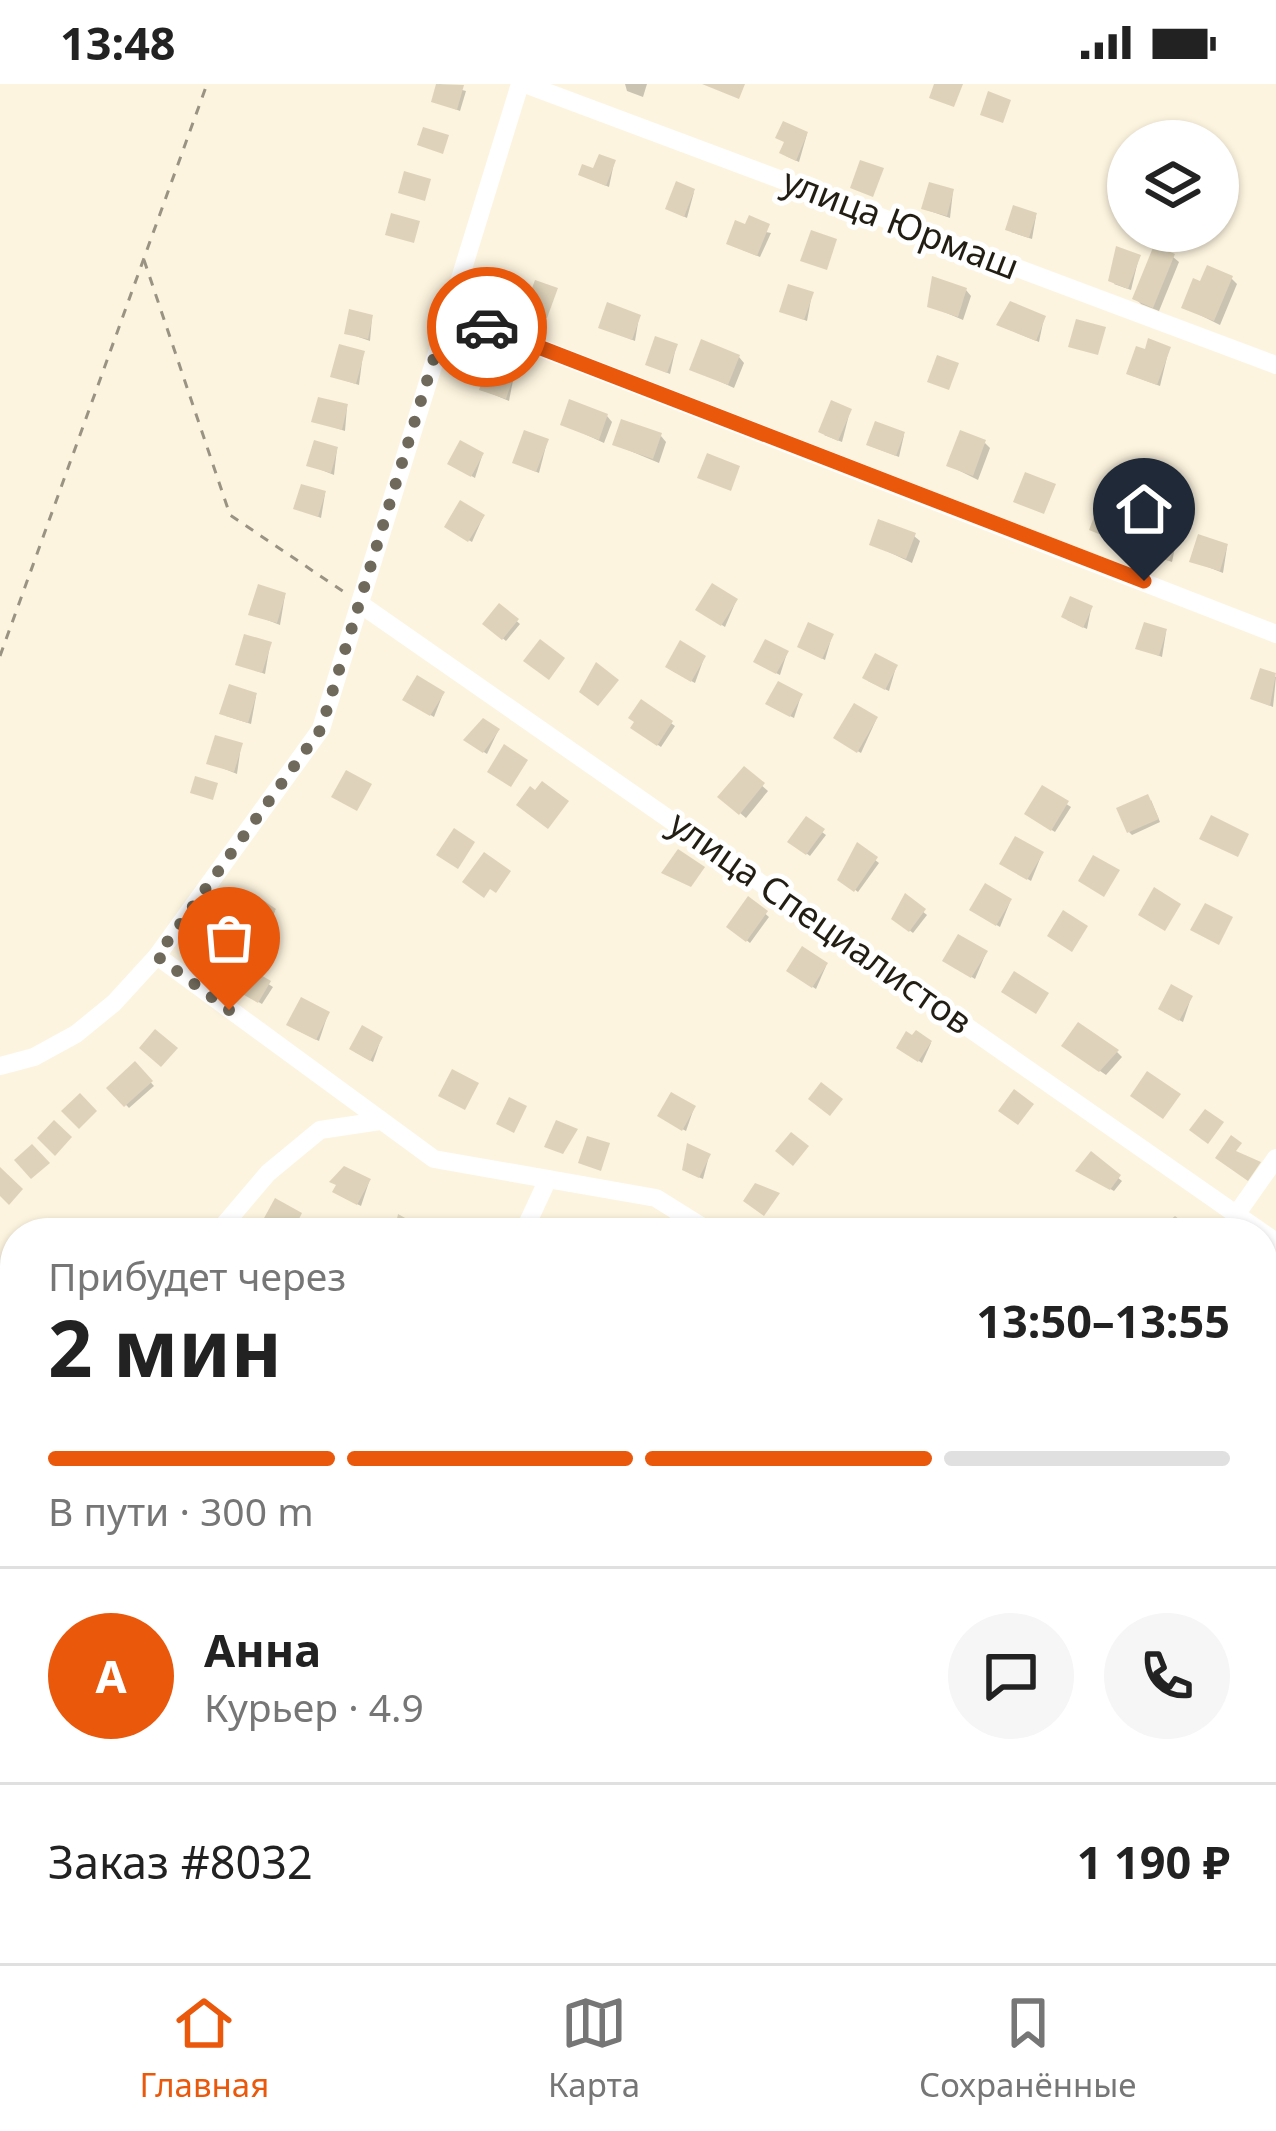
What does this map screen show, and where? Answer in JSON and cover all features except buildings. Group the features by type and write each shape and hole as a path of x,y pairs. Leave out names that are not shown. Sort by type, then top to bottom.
{"street":[{"path":"0,1066 34,1057 76,1034 114,1003 157,956 321,729 522,84"},
{"name":"улица Юрмаш","path":"522,84 1276,365"},
{"path":"448,312 1276,634"},
{"name":"улица Специалистов","path":"363,606 1246,1218"},
{"path":"157,956 434,1159 656,1198 688,1218"},
{"path":"230,1218 268,1173 320,1130 380,1121"},
{"path":"1238,1212 1276,1158"},
{"path":"530,1218 548,1179"}],"path":[{"path":"0,656 207,84"},
{"path":"144,259 230,515 363,606"}],"way so far":[{"path":"229,1010 157,956 321,729 363,606 448,312 487,327"}],"route":[{"path":"487,327 1144,581"}]}
